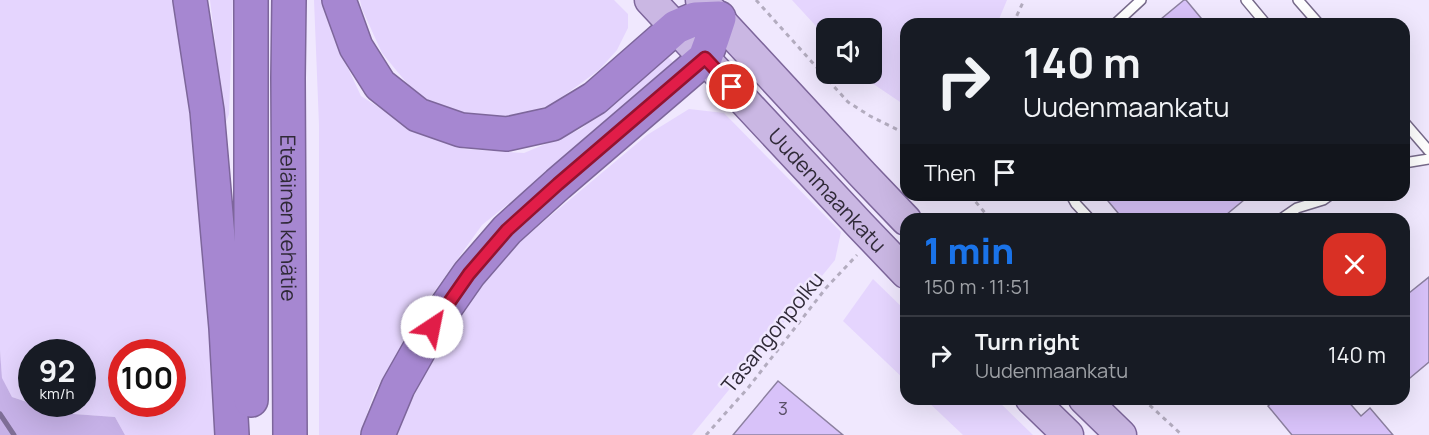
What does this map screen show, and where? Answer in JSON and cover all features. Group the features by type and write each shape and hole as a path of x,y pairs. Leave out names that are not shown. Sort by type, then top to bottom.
{"highway":[{"path":"190,0 207,111 226,328 232,435"},
{"name":"Eteläinen kehätie","path":"251,0 251,435"},
{"name":"Eteläinen kehätie","path":"289,0 290,435"},
{"path":"339,0 356,47 380,85 418,115 461,130 507,134 552,124 595,98 676,27 696,19 710,9"},
{"path":"378,435 398,387 426,338 469,274 507,230 705,58 712,39 710,9"}],"main road":[{"name":"Uudenmaankatu","path":"650,0 900,267"},
{"name":"Uudenmaankatu","path":"710,9 900,214"},
{"path":"1037,405 1068,435"},
{"path":"1090,405 1121,435"}],"lane":[{"path":"1122,18 1141,0"},
{"path":"1246,0 1261,18"},
{"path":"1298,0 1314,18"},
{"path":"1410,129 1429,151"},
{"path":"1410,162 1429,159"},
{"path":"1074,201 1084,213"},
{"path":"1290,213 1297,208 1320,201"}],"path":[{"path":"756,0 848,102 900,131"},
{"path":"1016,18 1024,0"},
{"path":"975,201 985,213"},
{"name":"Tasangonpolku","path":"706,435 748,388 826,288 863,250"},
{"path":"1150,405 1182,435"}],"shaded area":[{"path":"0,0 172,0 184,66 202,229 219,435 125,435 115,417 186,417 186,339 108,339 108,416 96,416 96,339 18,339 18,399 12,397 2,379 0,350"},
{"path":"210,0 233,0 229,114 225,125"},
{"path":"314,0 325,0 332,34 361,96 402,122 464,149 524,153 581,129 667,56 675,64 482,225 429,299 374,393 360,435 319,435 319,125"},
{"path":"360,0 614,0 628,14 628,28 617,50 599,70 551,105 505,118 455,114 415,93 382,53"},
{"path":"792,0 1007,0 1000,18 900,18 900,102 873,84 882,84 882,18 816,18 816,26"},
{"path":"689,109 724,113 841,232 835,260 692,435 394,435 440,345 498,260 647,135"},
{"path":"873,279 900,305 900,375 843,321"},
{"path":"0,350 2,378 12,397 18,399 18,417 115,417 125,435 0,435"},
{"path":"931,405 1002,405 1033,435 963,435"}],"building":[{"path":"1186,0 1201,18 1162,18"},
{"path":"1108,201 1243,201 1228,213 1118,213"},
{"path":"1429,277 1429,362 1410,378 1410,292"},
{"path":"778,381 843,435 733,435"},
{"path":"1351,405 1361,416 1370,408 1393,435 1292,435 1268,406"}],"waterway":[{"path":"0,414 14,435"}],"route":[{"path":"432,327 469,274 507,230 705,58 732,87"}]}
